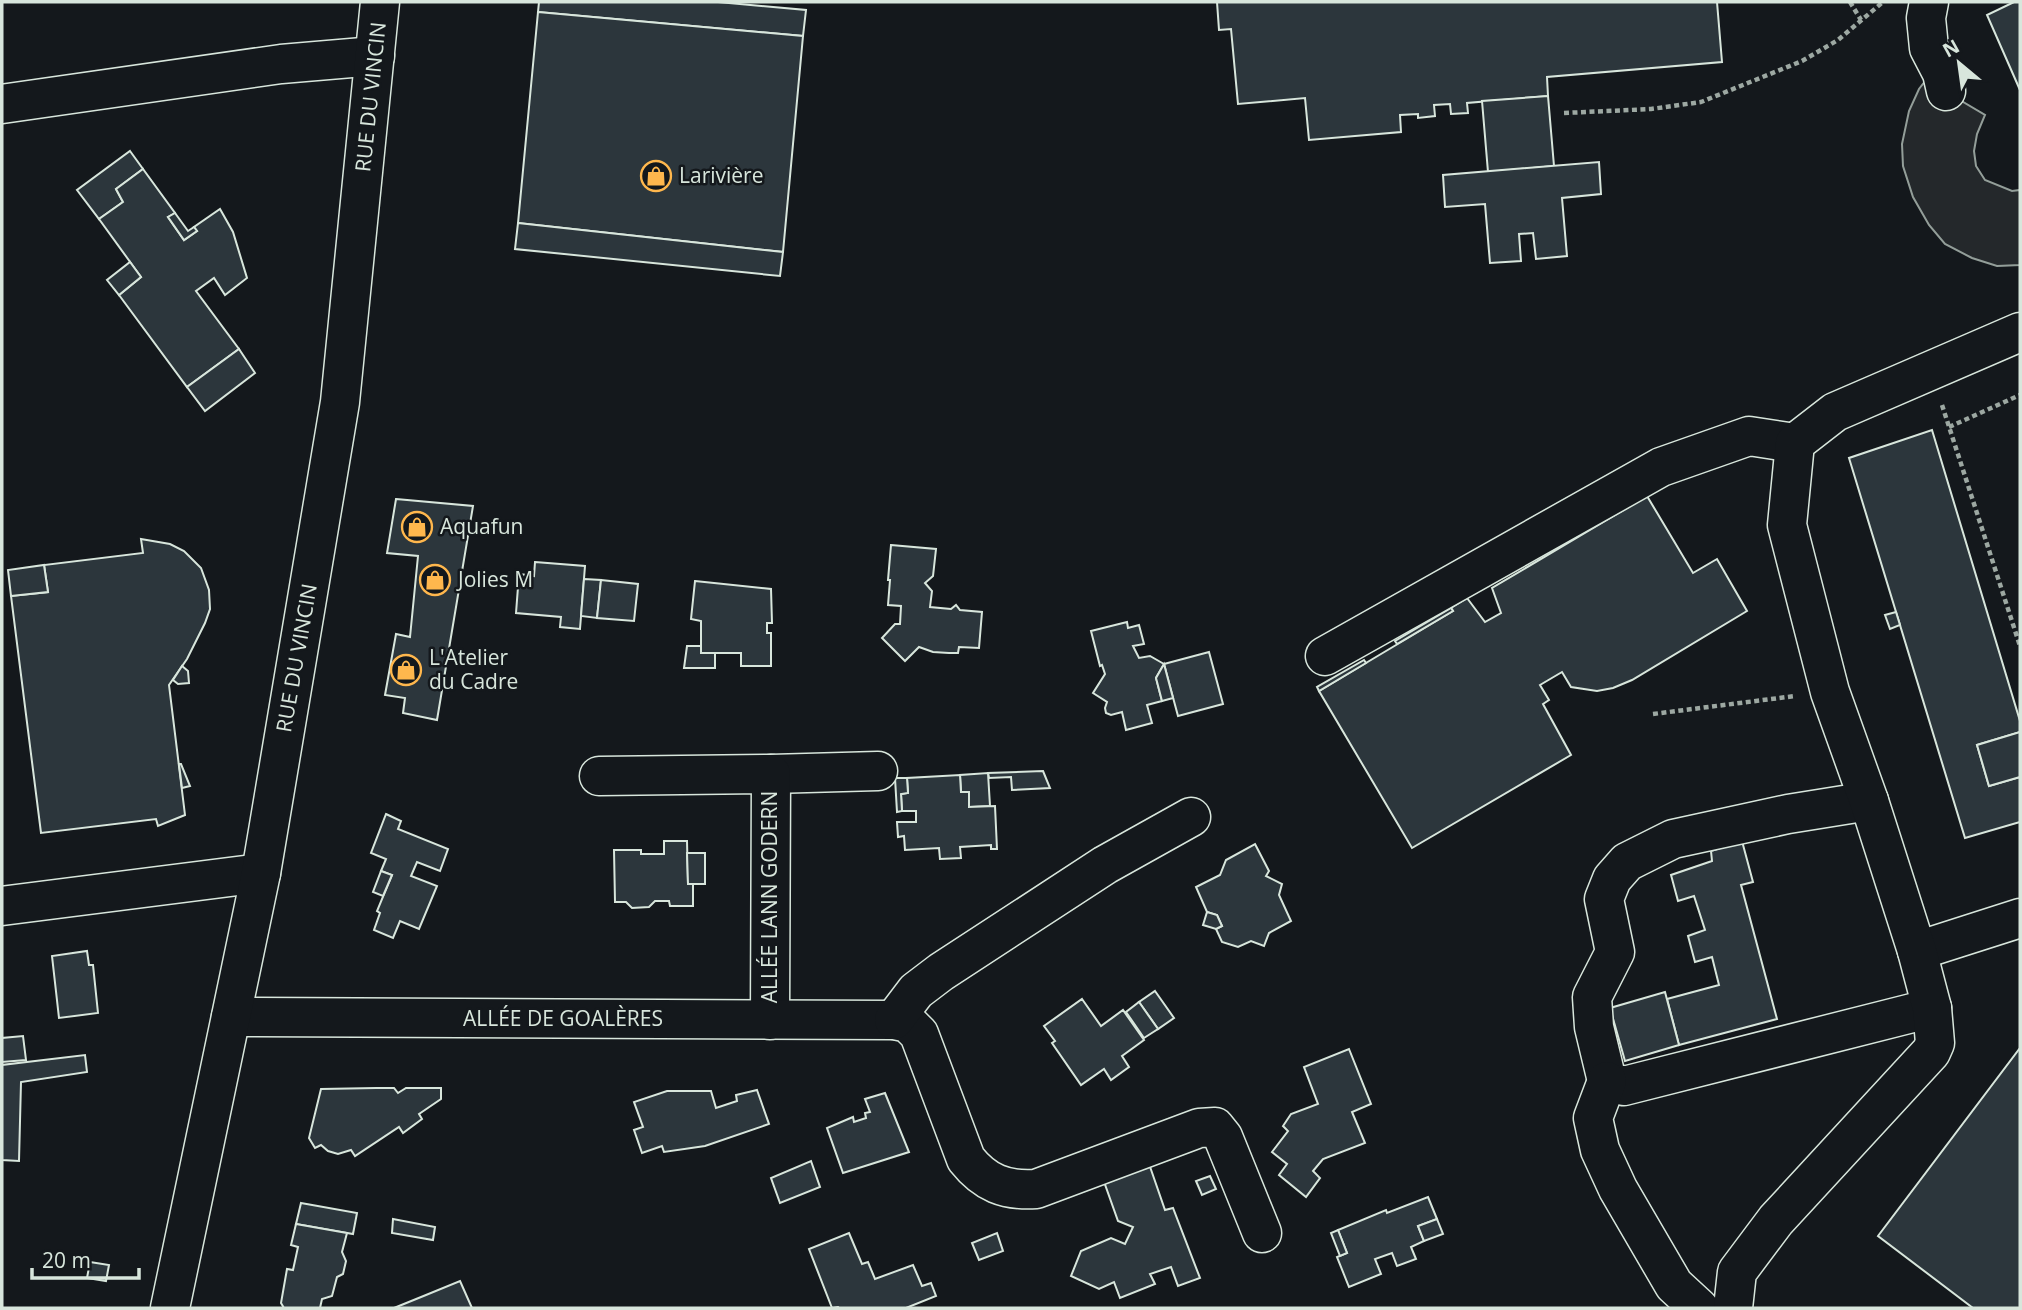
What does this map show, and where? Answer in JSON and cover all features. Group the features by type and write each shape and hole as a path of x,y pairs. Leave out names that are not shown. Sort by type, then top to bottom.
{"street":[{"name":"RUE DU VINCIN","path":"170,1308 261,873 340,402 380,2"},
{"path":"1929,2 1926,18 1929,48 1942,73 1946,92"},
{"path":"2,104 281,64 375,56"},
{"path":"1733,1308 1737,1272 1776,1220 1931,1052 1935,1043 1932,1008 1917,951 1869,801 1830,692 1787,526 1796,443 1835,412 2020,332"},
{"path":"1325,656 1661,467 1749,436 1796,443"},
{"name":"ALLÉE LANN GODERN","path":"599,776 878,771"},
{"name":"ALLÉE LANN GODERN","path":"770,1020 771,774"},
{"path":"1699,1308 1674,1285 1618,1189 1600,1150 1593,1118 1607,1081 1594,1027 1592,997 1615,952 1604,899 1612,879 1626,862 1673,839 1788,814 1869,801"},
{"path":"1191,817 1105,865 941,972 916,990 894,1020 908,1023 919,1034 966,1159 976,1172 995,1184 1018,1190 1036,1189 1199,1128 1215,1127 1223,1138 1262,1233"},
{"path":"2,906 261,873"},
{"path":"1917,951 2020,918"},
{"path":"1607,1081 1624,1086 1932,1008"},
{"name":"ALLÉE DE GOALÈRES","path":"231,1017 894,1020"}],"path":[{"path":"1850,2 1861,20"},
{"path":"1564,113 1651,109 1701,102 1802,61 1838,40 1883,2"},
{"path":"1931,371 2020,646"},
{"path":"1949,427 2020,395"},
{"path":"1653,714 1830,692"}],"shaded area":[{"path":"1926,80 1985,115 1974,151 1976,166 1985,180 2012,191 2020,190 2020,265 1997,266 1972,258 1945,244 1929,225 1913,197 1903,166 1902,144 1909,111"}],"building":[{"path":"539,2 718,2 806,10 803,36 538,12"},
{"path":"1217,2 1717,2 1722,62 1547,77 1548,96 1467,103 1468,113 1451,114 1450,104 1434,105 1435,116 1418,118 1418,114 1400,115 1401,132 1309,140 1305,98 1238,104 1231,29 1219,30"},
{"path":"2014,2 2020,2 2020,90 1987,15"},
{"name":"Larivière","path":"538,12 803,36 783,252 518,223"},
{"path":"1548,96 1554,166 1488,172 1482,101"},
{"path":"130,151 143,169 116,189 123,202 99,219 77,190"},
{"path":"1599,162 1601,194 1562,198 1567,256 1536,259 1533,233 1519,234 1521,261 1490,263 1485,204 1445,207 1443,175"},
{"path":"143,169 175,213 168,217 184,240 197,231 194,227 220,209 233,232 247,278 225,295 214,278 196,291 239,349 187,387 119,295 141,277 99,219 123,202 116,189"},
{"path":"175,213 188,231 194,227 197,231 184,240 168,217"},
{"path":"518,223 783,252 780,276 515,249"},
{"path":"130,262 141,277 119,295 107,280"},
{"path":"239,349 255,373 205,411 187,387"},
{"path":"1932,430 2020,721 2020,732 1977,745 1989,786 2020,777 2020,822 1965,838 1849,458"},
{"path":"1647,496 1693,573 1717,559 1747,611 1632,680 1613,688 1597,691 1571,687 1562,672 1540,685 1549,700 1543,704 1571,755 1412,848 1319,691 1453,611 1451,608 1467,598 1485,622 1501,613 1492,588"},
{"path":"396,499 473,506 437,720 403,713 405,698 385,695 396,634 410,637 418,556 387,553"},
{"path":"141,539 170,544 184,551 201,568 209,590 210,609 205,623 187,659 169,685 185,815 158,826 156,819 41,833 11,596 48,592 44,565 143,553"},
{"path":"891,545 936,549 933,576 925,583 932,591 930,607 951,609 956,605 960,610 982,612 979,648 959,647 958,653 949,653 933,652 919,647 905,661 882,638 895,624 900,624 901,606 888,605"},
{"path":"535,562 585,566 580,629 560,627 561,617 516,613 519,574 534,576"},
{"path":"44,565 48,592 11,596 8,570"},
{"path":"584,579 601,580 597,618 581,616"},
{"path":"601,580 638,584 634,621 597,618"},
{"path":"695,581 771,589 772,623 767,623 767,633 771,633 771,666 741,666 741,653 701,653 701,621 691,619"},
{"path":"1451,608 1453,611 1397,644 1395,641"},
{"path":"1896,612 1900,625 1890,629 1885,615"},
{"path":"1127,622 1128,628 1139,625 1144,644 1133,646 1139,658 1150,656 1164,664 1156,678 1162,701 1147,705 1152,723 1126,730 1122,712 1111,715 1106,713 1107,702 1093,693 1105,674 1102,665 1100,666 1091,631"},
{"path":"687,646 701,646 701,653 715,653 715,668 684,668"},
{"path":"1209,652 1223,704 1178,716 1164,664"},
{"path":"1364,660 1366,663 1319,691 1317,687"},
{"path":"1164,664 1173,698 1162,701 1156,678"},
{"path":"182,666 188,671 189,683 178,684 173,680"},
{"path":"2020,732 2020,777 1989,786 1977,745"},
{"path":"181,764 190,786 182,788"},
{"path":"1043,771 1050,788 1012,790 1011,777 989,778 988,773"},
{"path":"988,773 990,806 969,807 969,792 961,792 960,775"},
{"path":"960,775 961,792 969,792 969,807 995,806 997,849 991,849 991,845 960,847 961,858 940,859 939,848 905,850 904,836 898,837 897,822 916,822 916,811 902,811 901,794 908,793 907,778"},
{"path":"895,778 907,778 908,793 901,794 902,811 897,812"},
{"path":"386,814 401,821 398,829 448,849 440,871 417,862 411,876 437,886 419,929 400,921 393,938 374,930 380,913 377,911 392,875 381,871 386,859 371,853"},
{"path":"664,841 687,841 688,884 693,884 693,906 670,906 669,901 655,901 649,907 632,908 626,902 615,902 614,850 641,850 641,854 664,854"},
{"path":"1742,841 1753,882 1741,885 1777,1019 1679,1045 1667,999 1719,985 1712,957 1695,962 1688,936 1705,930 1694,896 1678,901 1671,875 1712,861 1711,851"},
{"path":"1255,844 1269,871 1266,876 1282,884 1279,895 1291,921 1269,933 1264,946 1251,941 1238,947 1222,942 1216,929 1222,926 1217,915 1207,912 1196,887 1220,875 1226,860"},
{"path":"687,853 705,853 705,884 688,884"},
{"path":"381,871 392,875 383,896 373,892"},
{"path":"1207,912 1217,915 1222,926 1216,929 1203,925"},
{"path":"87,951 89,965 93,965 98,1013 59,1018 52,956"},
{"path":"1155,991 1174,1018 1158,1029 1139,1002"},
{"path":"1665,992 1679,1045 1625,1061 1610,1008"},
{"path":"1082,999 1101,1026 1123,1010 1144,1040 1122,1056 1129,1067 1111,1080 1104,1069 1081,1085 1052,1043 1055,1041 1044,1026"},
{"path":"1139,1002 1158,1029 1144,1038 1126,1012"},
{"path":"23,1036 26,1060 2,1062 2,1038"},
{"path":"2020,1048 2020,1308 1973,1308 1878,1236"},
{"path":"1349,1049 1371,1104 1352,1112 1365,1143 1323,1159 1313,1171 1320,1178 1306,1197 1279,1175 1287,1164 1272,1152 1288,1131 1283,1126 1291,1114 1318,1104 1304,1067"},
{"path":"85,1055 87,1072 21,1082 19,1161 2,1160 2,1065"},
{"path":"394,1088 398,1093 406,1088 441,1088 441,1099 419,1114 422,1119 403,1133 399,1127 355,1156 351,1150 338,1154 321,1145 315,1148 309,1138 321,1089"},
{"path":"757,1090 769,1124 705,1146 664,1152 662,1146 642,1153 634,1130 643,1127 634,1102 667,1091 711,1091 716,1108 737,1101 736,1095"},
{"path":"885,1093 909,1152 843,1173 827,1128 853,1117 854,1122 866,1118 865,1113 870,1112 865,1099"},
{"path":"1147,1158 1165,1210 1173,1208 1200,1278 1178,1286 1171,1267 1150,1274 1155,1284 1120,1298 1114,1282 1099,1289 1071,1276 1081,1251 1111,1238 1125,1244 1133,1227 1118,1221 1102,1176"},
{"path":"811,1161 820,1187 780,1203 771,1178"},
{"path":"1210,1176 1216,1189 1202,1195 1196,1181"},
{"path":"1428,1197 1437,1219 1418,1226 1424,1241 1411,1247 1416,1259 1397,1266 1392,1253 1375,1259 1381,1274 1349,1287 1337,1257 1347,1253 1338,1230 1386,1210 1387,1213"},
{"path":"301,1203 357,1213 353,1234 296,1224"},
{"path":"393,1219 435,1227 433,1240 392,1233"},
{"path":"1437,1219 1443,1234 1424,1241 1418,1226"},
{"path":"296,1224 347,1233 342,1252 346,1261 343,1274 337,1277 332,1296 322,1299 320,1308 284,1308 281,1303 287,1269 293,1270 298,1247 291,1245"},
{"path":"1338,1230 1347,1253 1340,1256 1331,1233"},
{"path":"849,1233 862,1264 868,1262 875,1279 913,1265 922,1286 931,1283 936,1296 906,1308 832,1308 809,1249"},
{"path":"997,1233 1003,1251 979,1260 972,1243"},
{"path":"90,1262 109,1265 106,1281 87,1278"},
{"path":"460,1281 472,1308 394,1308 426,1295"}],"place":[{"name":"Larivière","path":"656,176"},
{"name":"Aquafun","path":"417,527"},
{"name":"Jolies M","path":"435,580"},
{"name":"L'Atelier du Cadre","path":"406,670"}]}
